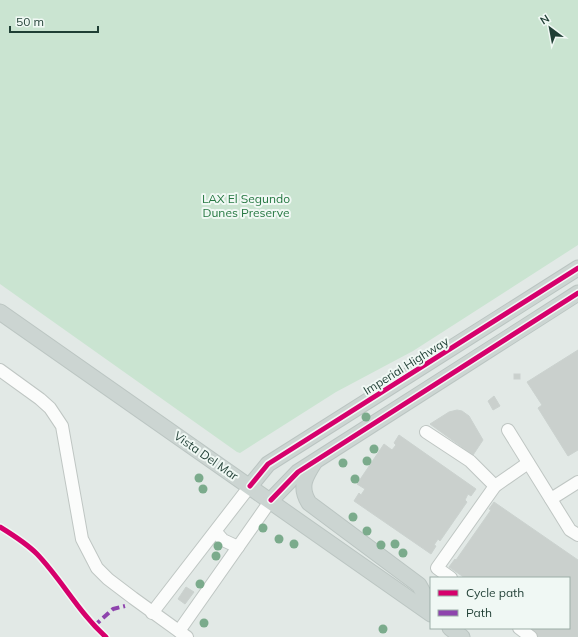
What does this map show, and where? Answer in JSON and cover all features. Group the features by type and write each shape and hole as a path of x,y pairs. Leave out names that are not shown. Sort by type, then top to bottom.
{"main road":[{"name":"Imperial Highway","path":"250,486 268,464 578,268"},
{"path":"271,500 293,476 316,460 578,293"},
{"name":"Vista Del Mar","path":"0,312 271,500 430,613"},
{"path":"316,460 306,475 303,485 304,496 309,503 419,585 430,605"},
{"path":"451,629 462,637"}],"lane":[{"path":"0,370 50,408 62,426 82,539 97,568 108,579 152,613 183,634 238,547 271,500"},
{"path":"508,430 570,530 578,535"},
{"path":"426,432 470,461 496,486"},
{"path":"450,577 437,568 496,486 528,463"},
{"path":"551,499 578,482"},
{"path":"152,613 250,486"},
{"path":"216,532 223,540 238,547"},
{"path":"520,629 531,637"}],"green space":[{"name":"LAX El Segundo Dunes Preserve","path":"0,0 578,0 578,245 413,351 336,392 240,453 237,452 0,284"}],"building":[{"path":"578,350 578,450 568,456 538,408 542,405 527,382"},
{"path":"514,374 520,374 520,379 514,379"},
{"path":"494,396 500,406 493,410 488,401"},
{"path":"457,410 462,411 469,416 483,440 473,455 430,424 449,412"},
{"path":"399,435 476,489 471,496 468,494 465,500 467,502 440,541 438,539 431,554 354,501 359,493 361,495 365,489 357,484 384,444 392,450 396,445 394,443"},
{"path":"494,502 578,560 578,637 537,637 525,629 570,629 570,577 464,577 449,567 455,559 456,560 491,510 489,509"},
{"path":"186,587 194,592 185,604 178,599"}],"marked path":[{"path":"94,626 113,609 125,606"}],"cycle path":[{"path":"250,486 268,464 578,268"},
{"path":"271,500 298,472 578,293"},
{"path":"0,527 15,536 37,554 55,575 87,618 106,637"}]}
